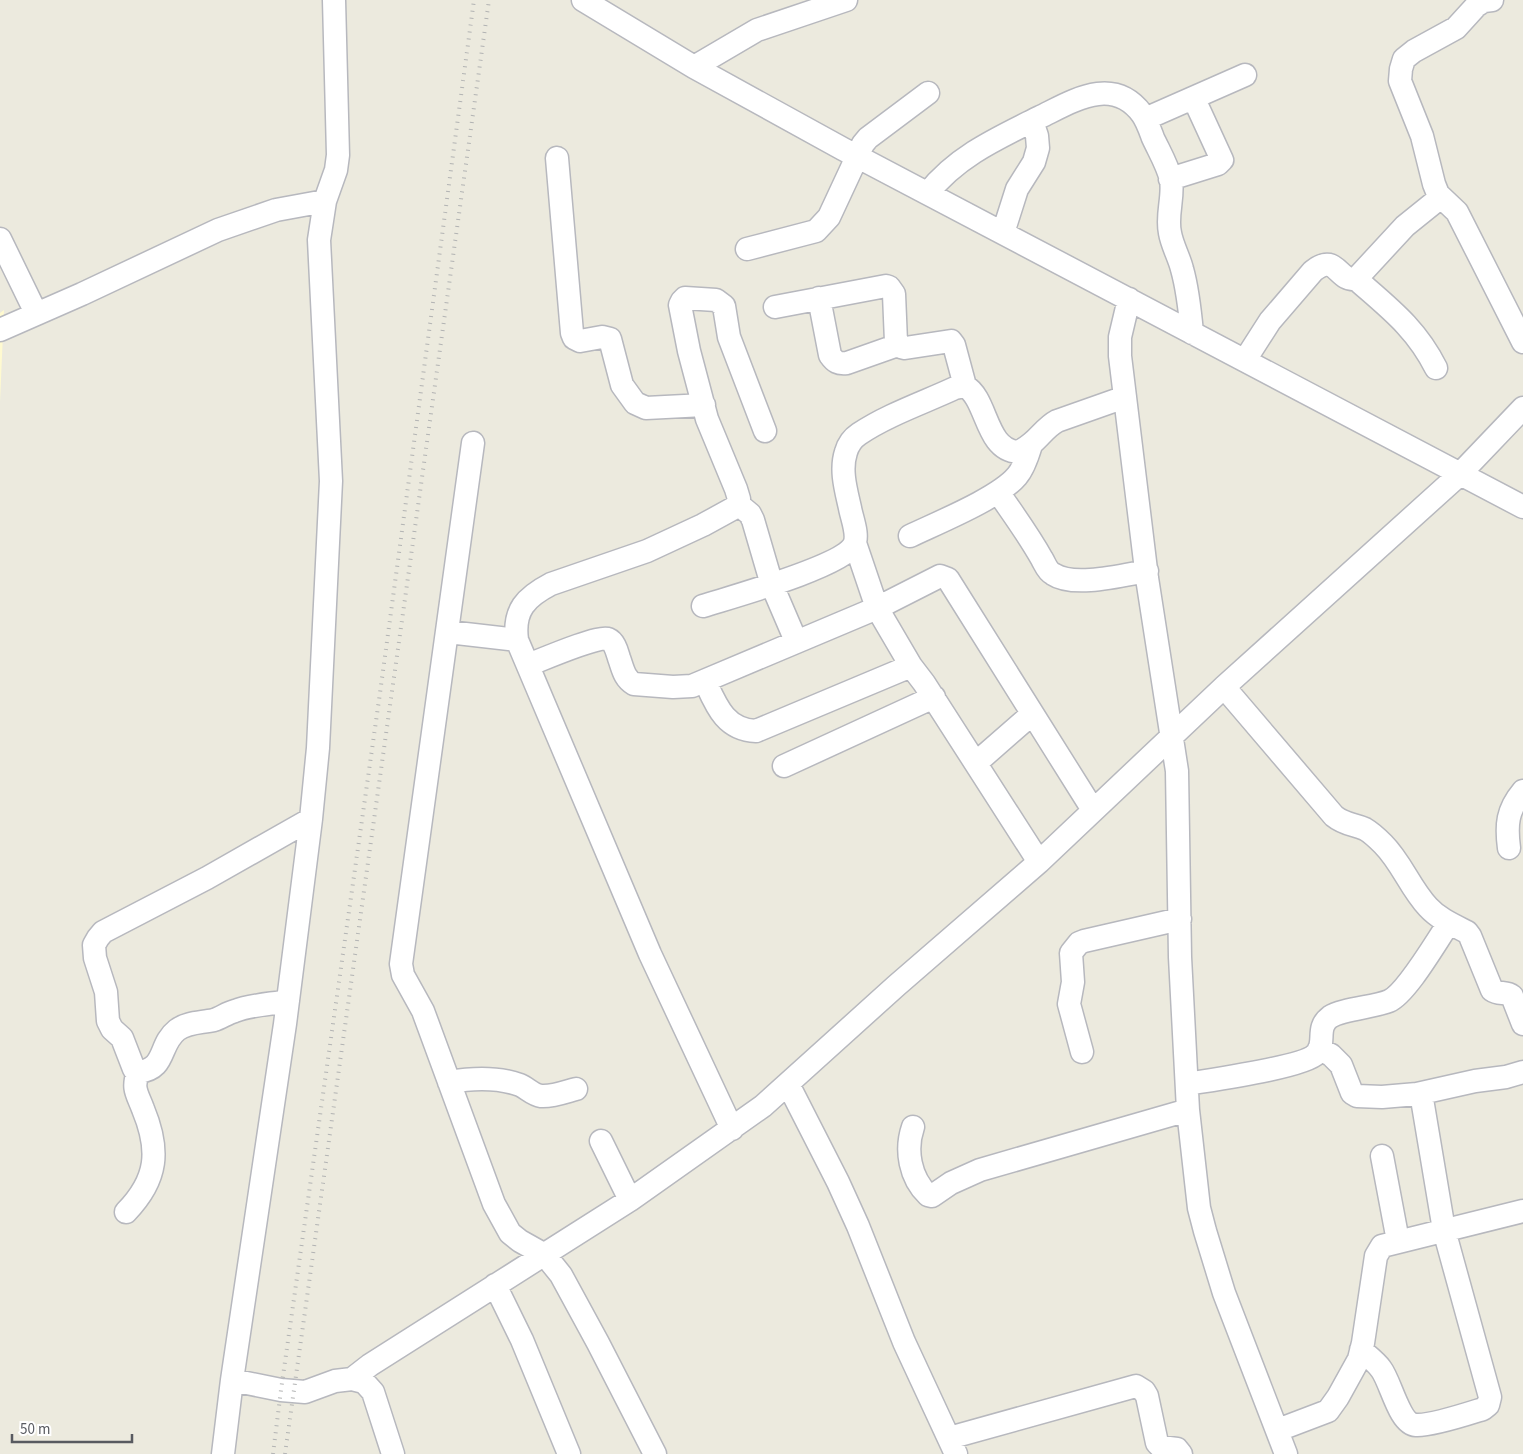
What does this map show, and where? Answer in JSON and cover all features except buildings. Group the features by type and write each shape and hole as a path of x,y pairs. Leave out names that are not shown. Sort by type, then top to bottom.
{"street":[{"path":"223,1454 232,1380 288,1002 318,748 331,481 320,240 325,201 336,170 338,155 334,0"},
{"path":"583,0 694,67 857,156 1459,475 1523,507"},
{"path":"694,67 757,30 846,0"},
{"path":"1492,0 1484,1 1476,6 1456,28 1414,51 1404,59 1400,81 1422,136 1434,184 1441,197 1451,205 1462,221 1523,342"},
{"path":"1145,120 1245,76"},
{"path":"747,249 816,231 829,217 863,144 872,134 928,93"},
{"path":"928,193 939,179 954,166 992,140 1032,121 1089,95 1116,94 1126,99 1135,106 1145,120 1170,179 1168,221 1170,235 1183,269 1192,333"},
{"path":"1170,179 1218,164 1222,160 1194,99"},
{"path":"1003,233 1017,189 1034,162 1038,148 1037,136 1032,121"},
{"path":"557,158 572,333 574,338 580,341 602,337 610,339 622,385 635,403 646,408 704,405"},
{"path":"1356,279 1405,226 1441,197"},
{"path":"0,330 218,230 276,210 325,201"},
{"path":"0,240 36,313"},
{"path":"1245,360 1270,321 1285,302 1320,265 1326,263 1350,279 1356,279 1403,320 1420,339 1436,368"},
{"path":"774,307 889,287 894,294 896,342 898,345 904,348 951,341 954,345 965,386 972,392 995,438 1008,450 1018,452 1031,445 1057,421 1125,397"},
{"path":"732,1129 650,954 517,640 516,631 522,605 536,591 551,584 647,551 703,525 738,504 739,498 736,489 707,419 689,351 680,305 685,298 716,300 724,306 729,337 764,431"},
{"path":"819,298 830,355 834,361 840,364 847,363 898,345"},
{"path":"1129,299 1120,337 1120,356 1147,571 1177,771 1180,919 1188,1110 1200,1208 1224,1293 1286,1454"},
{"path":"965,386 955,388 858,434 846,450 844,474 856,535 855,543 877,608 910,666 934,697 1040,862"},
{"path":"352,1379 370,1365 630,1200 763,1106 896,986 1040,862 1224,687 1459,475 1523,408"},
{"path":"473,444 401,964 403,975 423,1011 494,1204 510,1233 545,1255 561,1275 582,1311 654,1454"},
{"path":"910,536 989,497 1014,480 1019,474 1031,445"},
{"path":"998,492 1028,534 1047,569 1056,576 1090,581 1147,571"},
{"path":"738,504 750,514 753,520 772,585 793,634 796,638 802,639"},
{"path":"704,606 772,585 821,566 850,550 855,543"},
{"path":"528,665 602,638 610,640 614,644 625,675 634,684 692,686 877,608 940,576 948,579 1093,810"},
{"path":"448,632 517,640"},
{"path":"705,680 721,714 729,722 738,728 756,731 910,666"},
{"path":"1224,687 1334,816 1340,821 1365,829 1372,834 1398,861 1421,899 1429,908 1470,936 1492,990 1500,994 1512,996 1523,1024"},
{"path":"784,766 934,697"},
{"path":"976,764 1032,714"},
{"path":"1509,848 1507,827 1512,809 1523,791"},
{"path":"138,1072 134,1069 122,1038 112,1029 109,1023 106,992 95,958 94,945 98,938 109,929 207,878 311,819"},
{"path":"1082,1052 1069,1004 1073,982 1071,953 1075,947 1084,941 1180,919"},
{"path":"1187,1084 1271,1069 1311,1058 1318,1053 1321,1029 1324,1022 1332,1015 1390,1000 1406,988 1449,923"},
{"path":"138,1072 150,1070 157,1065 166,1043 177,1030 187,1024 218,1019 236,1010 288,1002"},
{"path":"1319,1049 1331,1055 1341,1065 1352,1093 1358,1096 1382,1097 1421,1093 1523,1072"},
{"path":"126,1212 140,1196 154,1168 153,1140 135,1090 135,1079 138,1072"},
{"path":"449,1082 466,1079 496,1080 517,1084 539,1096 576,1088"},
{"path":"788,1084 858,1226 904,1342 952,1446 1136,1386 1144,1391 1147,1396 1157,1443 1161,1447 1177,1448 1181,1454"},
{"path":"1361,1350 1382,1370 1402,1415 1411,1424 1416,1425 1483,1410 1488,1404 1490,1396 1444,1230 1421,1093"},
{"path":"913,1127 909,1146 913,1172 923,1191 932,1196 950,1183 980,1170 1188,1110"},
{"path":"601,1141 630,1200"},
{"path":"1382,1156 1398,1241"},
{"path":"1278,1430 1328,1411 1334,1405 1354,1369 1361,1350 1376,1256 1382,1246 1523,1211"},
{"path":"495,1286 522,1340 569,1454"},
{"path":"232,1380 281,1390 305,1392 335,1381 352,1379 364,1382 372,1392 393,1454"}],"shaded area":[{"path":"4,310 0,402 0,313"}],"railway":[{"path":"273,1454 380,693 474,0"},
{"path":"285,1454 489,0"}]}
